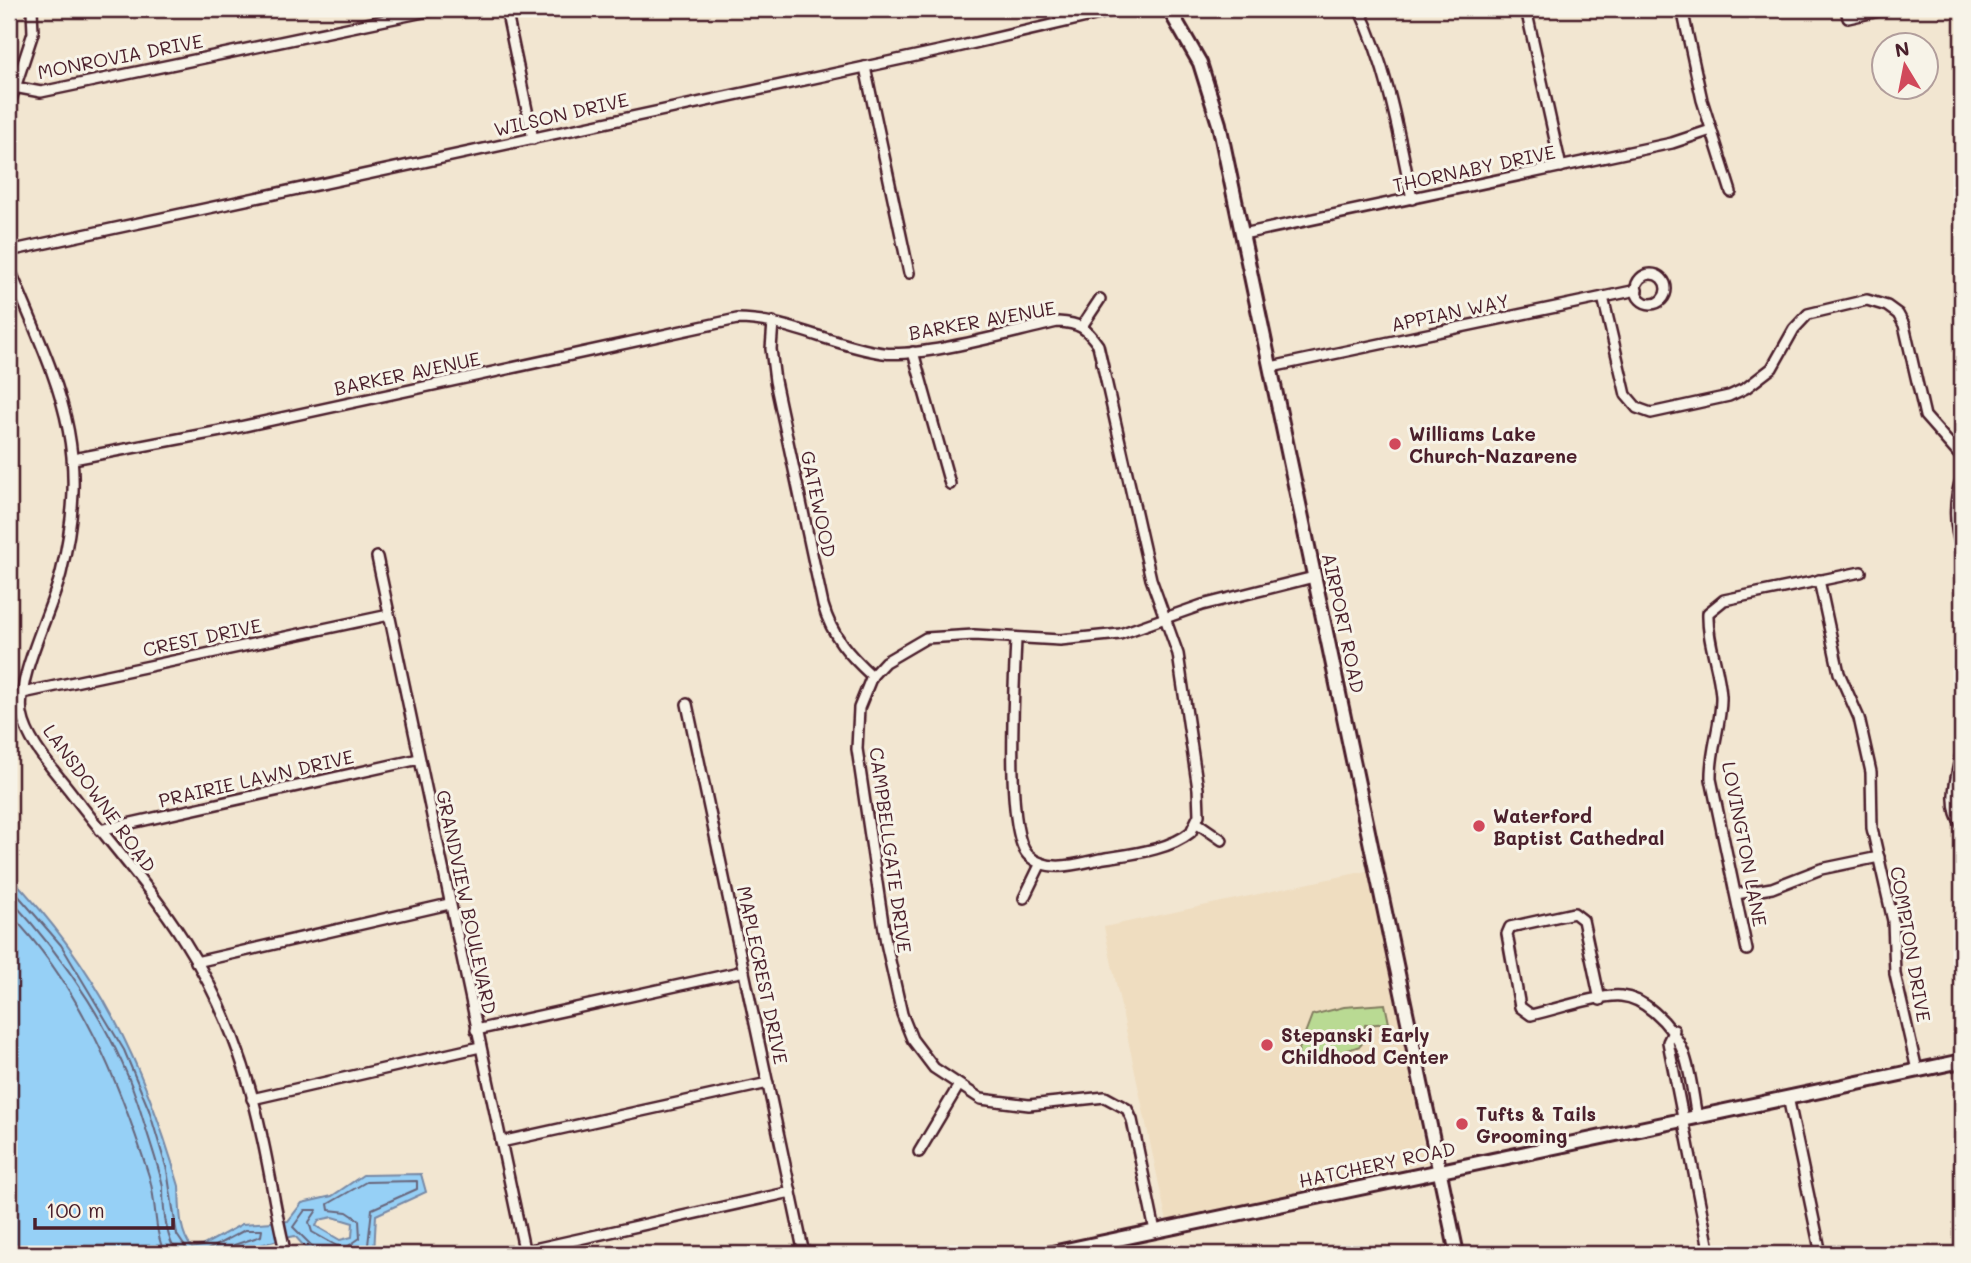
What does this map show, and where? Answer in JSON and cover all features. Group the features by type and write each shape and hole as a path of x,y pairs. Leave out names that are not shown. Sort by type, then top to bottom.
{"street":[{"path":"9,106 33,33 32,9"},
{"name":"MONROVIA DRIVE","path":"14,87 41,92 438,9"},
{"path":"506,9 533,139"},
{"name":"WILSON DRIVE","path":"9,251 1121,9"},
{"name":"AIRPORT ROAD","path":"1169,9 1192,47 1208,84 1243,234 1457,1254"},
{"path":"1359,9 1390,89 1412,199"},
{"path":"1526,9 1561,167"},
{"path":"1682,9 1711,130 1731,192"},
{"path":"1847,13 1888,9"},
{"path":"865,66 909,273"},
{"name":"THORNABY DRIVE","path":"1243,234 1672,144 1711,130"},
{"name":"LANSDOWNE ROAD","path":"9,267 62,397 73,459 71,520 61,575 23,693 22,715 31,736 185,941 235,1041 252,1099 286,1254"},
{"name":"APPIAN WAY","path":"1271,368 1637,290"},
{"path":"1603,297 1626,395 1637,408 1651,413 1729,396 1746,388 1772,368 1794,329 1808,314 1867,300 1887,306 1898,314 1904,325 1925,416 1953,451 1962,458"},
{"path":"1082,326 1100,299"},
{"name":"BARKER AVENUE","path":"73,459 239,428 737,319 773,322 885,353 914,352 1058,322 1082,326 1098,345 1129,487 1165,619 1178,654 1193,738 1199,815 1196,822"},
{"name":"GATEWOOD","path":"773,322 771,349 775,381 822,604 830,628 846,651 872,676"},
{"path":"914,352 950,484"},
{"path":"1962,477 1958,488 1955,531 1962,550"},
{"name":"GRANDVIEW BOULEVARD","path":"377,557 525,1252"},
{"name":"LOVINGTON LANE","path":"1747,950 1711,779 1710,757 1721,695 1707,631 1708,613 1724,600 1861,572"},
{"name":"CAMPBELLGATE DRIVE","path":"1155,1231 1132,1121 1127,1109 1118,1101 1105,1097 1059,1104 1004,1103 981,1099 934,1068 912,1039 894,985 857,749 859,708 872,676 885,662 926,638 974,635 1088,639 1120,634 1215,602 1314,577"},
{"name":"COMPTON DRIVE","path":"1819,580 1839,673 1859,718 1871,772 1869,809 1893,921 1895,974 1917,1070"},
{"name":"CREST DRIVE","path":"23,693 389,615"},
{"path":"1016,638 1012,753 1018,827 1021,843 1028,855 1041,863 1067,866 1161,846 1184,838 1196,822 1222,840"},
{"name":"MAPLECREST DRIVE","path":"687,704 804,1254"},
{"path":"1962,749 1956,780 1955,810 1962,825"},
{"name":"PRAIRIE LAWN DRIVE","path":"100,830 419,759"},
{"path":"1956,780 1962,789"},
{"path":"1735,894 1772,888 1821,869 1879,857"},
{"path":"1024,898 1041,863"},
{"path":"196,962 449,904"},
{"path":"1600,999 1583,920 1574,913 1510,926 1507,934 1520,1007 1531,1015 1618,995 1633,998 1648,1006 1674,1030 1681,1041 1697,1118"},
{"path":"476,1030 744,971"},
{"path":"1674,1030 1668,1042 1710,1254"},
{"path":"252,1099 480,1047"},
{"name":"HATCHERY ROAD","path":"1047,1254 1962,1060"},
{"path":"500,1142 768,1083"},
{"path":"919,1152 959,1085"},
{"path":"1787,1097 1821,1254"},
{"path":"525,1252 791,1192"}],"shaded area":[{"name":"Stepanski Early Childhood Center","path":"1371,870 1427,1163 1167,1222 1104,927"}],"green space":[{"path":"1385,1004 1389,1023 1365,1025 1360,1046 1307,1064 1301,1062 1298,1052 1312,1015 1344,1007"}],"water":[{"path":"9,875 41,910 68,946 114,1019 150,1098 165,1141 179,1186 184,1234 192,1248 202,1246 242,1224 288,1221 302,1203 332,1196 363,1175 421,1174 426,1192 376,1215 374,1254 311,1254 295,1236 240,1251 204,1255 149,1257 9,1254","holes":["333,1217 353,1223 352,1237 340,1240 316,1226 319,1220"]}],"place":[{"name":"Williams Lake Church-Nazarene","path":"1395,444"},
{"name":"Waterford Baptist Cathedral","path":"1479,826"},
{"name":"Stepanski Early Childhood Center","path":"1267,1045"},
{"name":"Tufts & Tails Grooming","path":"1462,1124"}]}
